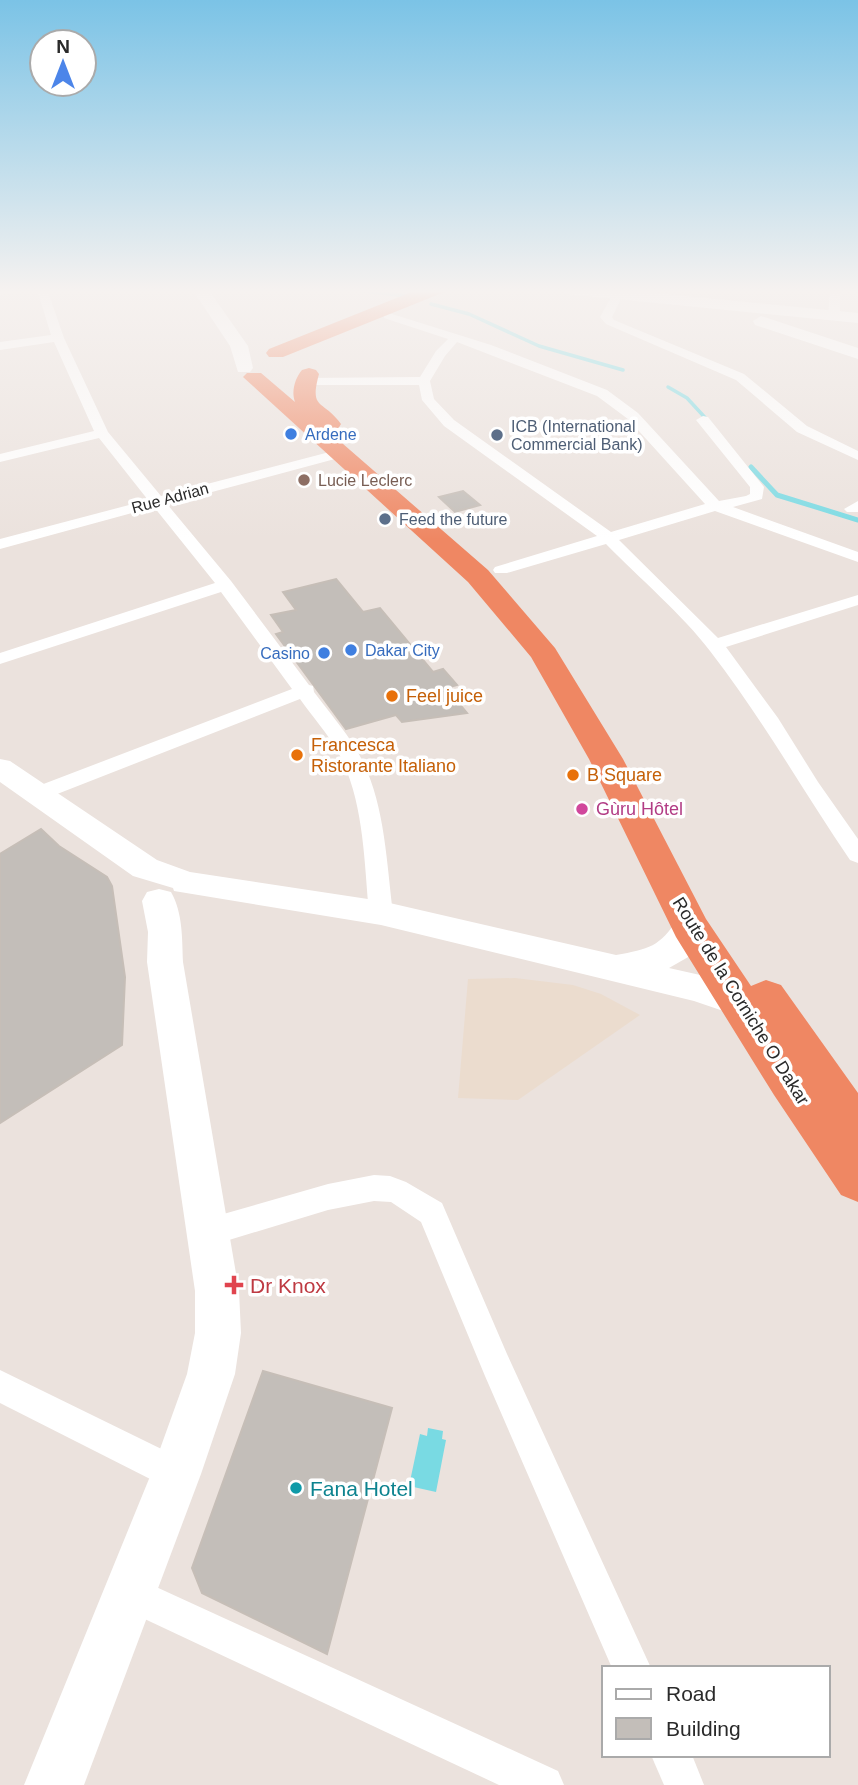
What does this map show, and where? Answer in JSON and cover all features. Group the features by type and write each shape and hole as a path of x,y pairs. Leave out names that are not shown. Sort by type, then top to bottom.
{"highway":[{"name":"Route de la Corniche O Dakar","path":"269,372 341,453 478,576 516,617 544,654 606,759 690,927 858,1180"},
{"path":"270,372 279,381 310,373"},
{"name":"Route de la Corniche O Dakar","path":"310,373 303,395 314,411 501,570 543,617 584,674 614,723 659,816 713,915 858,1130"}],"street":[{"path":"74,372 102,433 225,585 306,691 347,750 360,777 367,802 381,913"},
{"path":"430,372 424,382 428,400 449,423 609,538 715,645 765,713 826,811 858,855"},
{"path":"553,372 612,400 633,416 715,506 858,557"},
{"path":"729,372 740,377 802,429 858,456"},
{"path":"310,373 424,382"},
{"path":"501,570 757,496 757,487 703,420"},
{"path":"0,458 102,433"},
{"name":"Rue Adrian","path":"0,544 341,453"},
{"path":"0,659 225,585"},
{"path":"715,645 857,602"},
{"path":"40,793 306,691"},
{"path":"2,772 40,793 170,892 228,888 381,913 616,968 653,980 716,992 738,1002"},
{"path":"54,1785 176,1474 211,1374 218,1333 217,1291 165,962 170,892"},
{"path":"616,968 650,962 678,947 690,927"},
{"path":"206,1233 358,1190 389,1189 411,1198 432,1213 496,1365 631,1666"},
{"path":"0,1386 176,1474"},
{"path":"130,1592 544,1785"},
{"path":"672,1757 684,1785"}],"shaded area":[{"path":"515,978 573,985 601,994 640,1015 518,1100 458,1098 468,979"}],"water":[{"path":"428,1428 443,1431 442,1439 446,1440 436,1492 409,1486 420,1434 427,1436"}],"building":[{"path":"463,491 480,505 455,512 439,497"},
{"name":"Dakar City","path":"336,579 363,612 380,608 433,672 443,669 457,685 446,688 467,713 402,722 396,715 346,729 276,634 283,632 271,615 296,610 283,592"},
{"path":"41,829 59,846 107,877 112,886 125,977 122,1045 0,1123 0,854"},
{"name":"Fana Hotel","path":"263,1371 392,1408 327,1654 202,1593 192,1568"}],"waterway":[{"path":"668,387 687,398 710,423"},
{"path":"751,467 777,495 858,520"}],"place":[{"name":"Ardene","path":"291,434"},
{"name":"ICB (International Commercial Bank)","path":"497,435"},
{"name":"Lucie Leclerc","path":"304,480"},
{"name":"Feed the future","path":"385,519"},
{"name":"Dakar City","path":"351,650"},
{"name":"Casino","path":"324,653"},
{"name":"Feel juice","path":"392,696"},
{"name":"Francesca Ristorante Italiano","path":"297,755"},
{"name":"B Square","path":"573,775"},
{"name":"Gùru Hôtel","path":"582,809"},
{"name":"Dr Knox","path":"234,1285"},
{"name":"Fana Hotel","path":"296,1488"}]}
